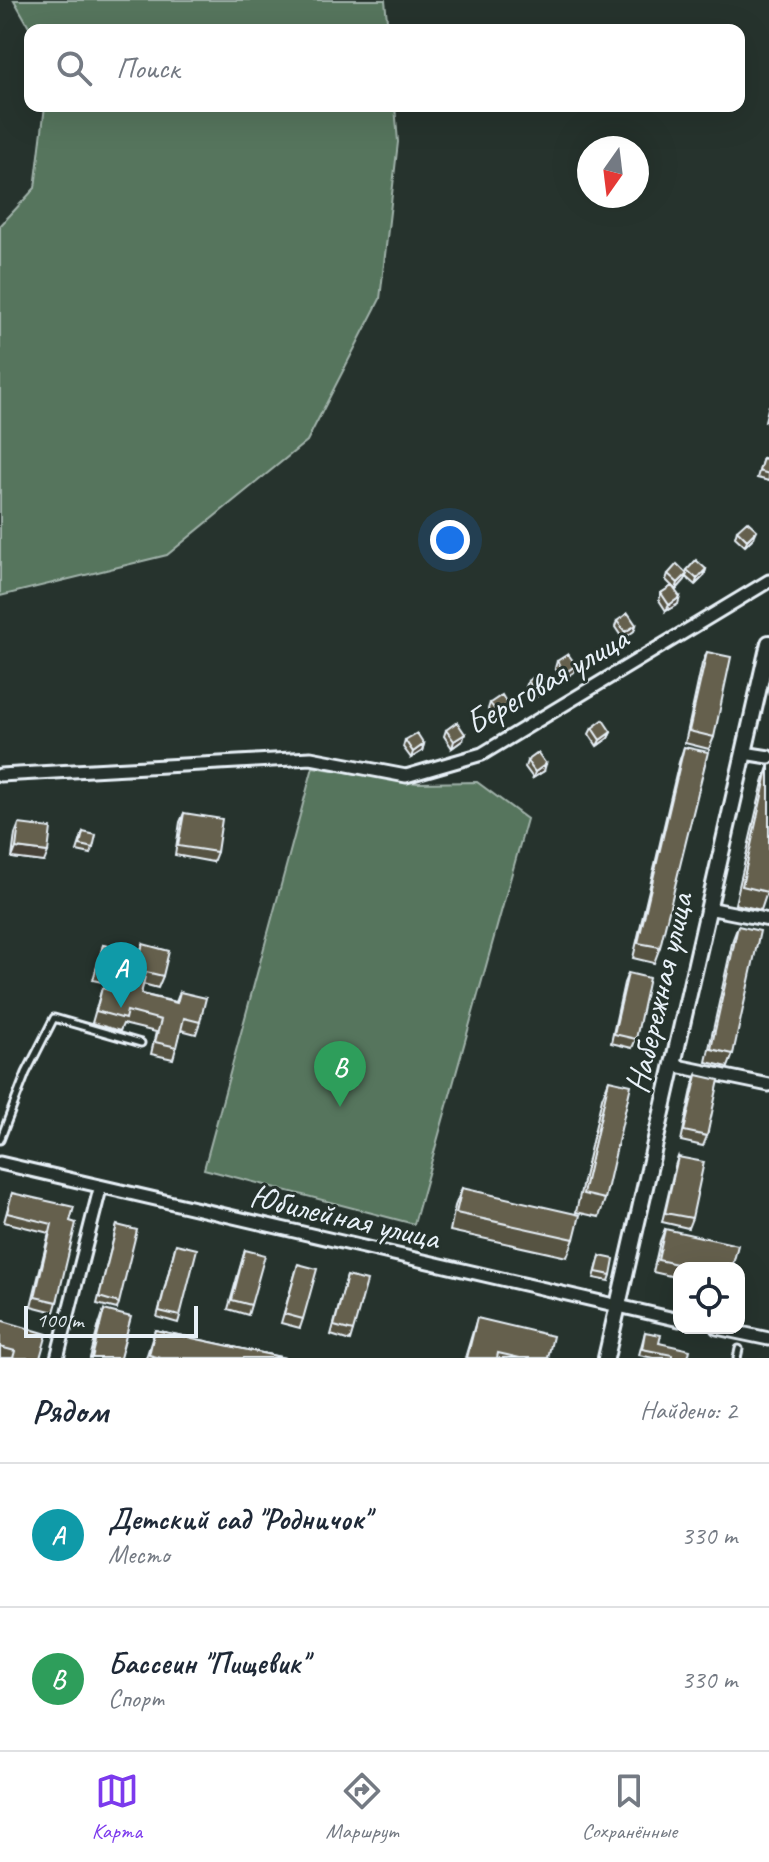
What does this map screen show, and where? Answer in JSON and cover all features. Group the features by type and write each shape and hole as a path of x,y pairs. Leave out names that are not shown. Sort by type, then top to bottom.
{"street":[{"name":"Береговая улица","path":"0,775 311,758 406,776 482,754 769,581"},
{"name":"Набережная улица","path":"606,1358 769,643"},
{"path":"744,753 769,757"},
{"path":"708,908 769,920"},
{"path":"672,1065 769,1085"},
{"name":"Юбилейная улица","path":"0,1163 100,1189 673,1319"},
{"path":"57,1358 100,1189"},
{"path":"745,1334 769,1339"}],"lane":[{"path":"0,1140 26,1073 54,1018 141,1043"},
{"path":"737,1358 739,1349"}],"green space":[{"path":"14,0 385,0 387,24 28,24"},
{"path":"44,112 396,112 398,142 380,299 307,441 167,555 0,596 0,226 35,188"},
{"path":"313,767 417,783 477,782 527,819 414,1224 204,1169"}],"building":[{"path":"763,458 769,460 769,474 759,471"},
{"path":"747,521 757,530 747,540 737,530"},
{"path":"696,560 706,569 697,579 687,570"},
{"path":"677,564 687,574 678,583 668,574"},
{"path":"672,586 680,597 669,605 661,593"},
{"path":"628,613 636,625 625,632 617,621"},
{"path":"707,652 731,657 714,737 689,731"},
{"path":"568,654 576,665 565,673 557,661"},
{"path":"540,673 547,685 536,692 528,681"},
{"path":"502,695 509,707 498,714 490,703"},
{"path":"603,720 611,732 600,740 592,728"},
{"path":"457,722 465,734 454,741 446,730"},
{"path":"417,733 424,744 413,752 405,740"},
{"path":"684,747 708,752 660,947 638,943"},
{"path":"538,753 546,764 535,772 527,761"},
{"path":"769,764 769,884 767,892 742,886"},
{"path":"184,813 222,819 217,852 178,846"},
{"path":"19,824 51,828 48,852 16,848"},
{"path":"83,832 96,835 93,848 80,845"},
{"path":"738,926 760,931 733,1054 711,1049"},
{"path":"143,944 169,951 163,976 146,972 141,994 177,1003 180,992 206,998 200,1022 184,1018 177,1047 155,1042 161,1020 127,1011 125,1019 96,1011 102,988 119,993 123,974 98,968 103,945 140,954"},
{"path":"628,973 649,978 636,1039 614,1034"},
{"path":"697,1075 719,1080 707,1136 684,1131"},
{"path":"609,1080 631,1085 605,1199 583,1194"},
{"path":"678,1157 704,1162 692,1218 665,1213"},
{"path":"462,1188 580,1215 574,1239 456,1213"},
{"path":"12,1193 74,1207 70,1221 76,1223 57,1302 35,1297 52,1224 7,1213"},
{"path":"117,1225 137,1230 119,1303 99,1297"},
{"path":"665,1229 738,1245 734,1262 673,1263 658,1260"},
{"path":"176,1244 197,1249 180,1316 159,1311"},
{"path":"245,1250 265,1255 251,1305 232,1300"},
{"path":"600,1256 614,1259 611,1275 596,1272"},
{"path":"298,1264 317,1269 303,1319 284,1314"},
{"path":"347,1276 367,1281 353,1331 334,1326"},
{"path":"104,1310 131,1317 120,1358 92,1358"},
{"path":"477,1318 553,1336 548,1358 520,1358 498,1353 497,1358 467,1358"},
{"path":"0,1320 47,1334 40,1358 13,1358 15,1351 0,1347"},
{"path":"155,1330 285,1358 161,1358 149,1355"},
{"path":"645,1332 661,1335 659,1343 690,1350 688,1358 672,1358 672,1355 642,1349"}],"place":[{"name":"Детский сад \"Родничок\"","path":"121,1008"},
{"name":"Бассеин \"Пищевик\"","path":"340,1107"}]}
